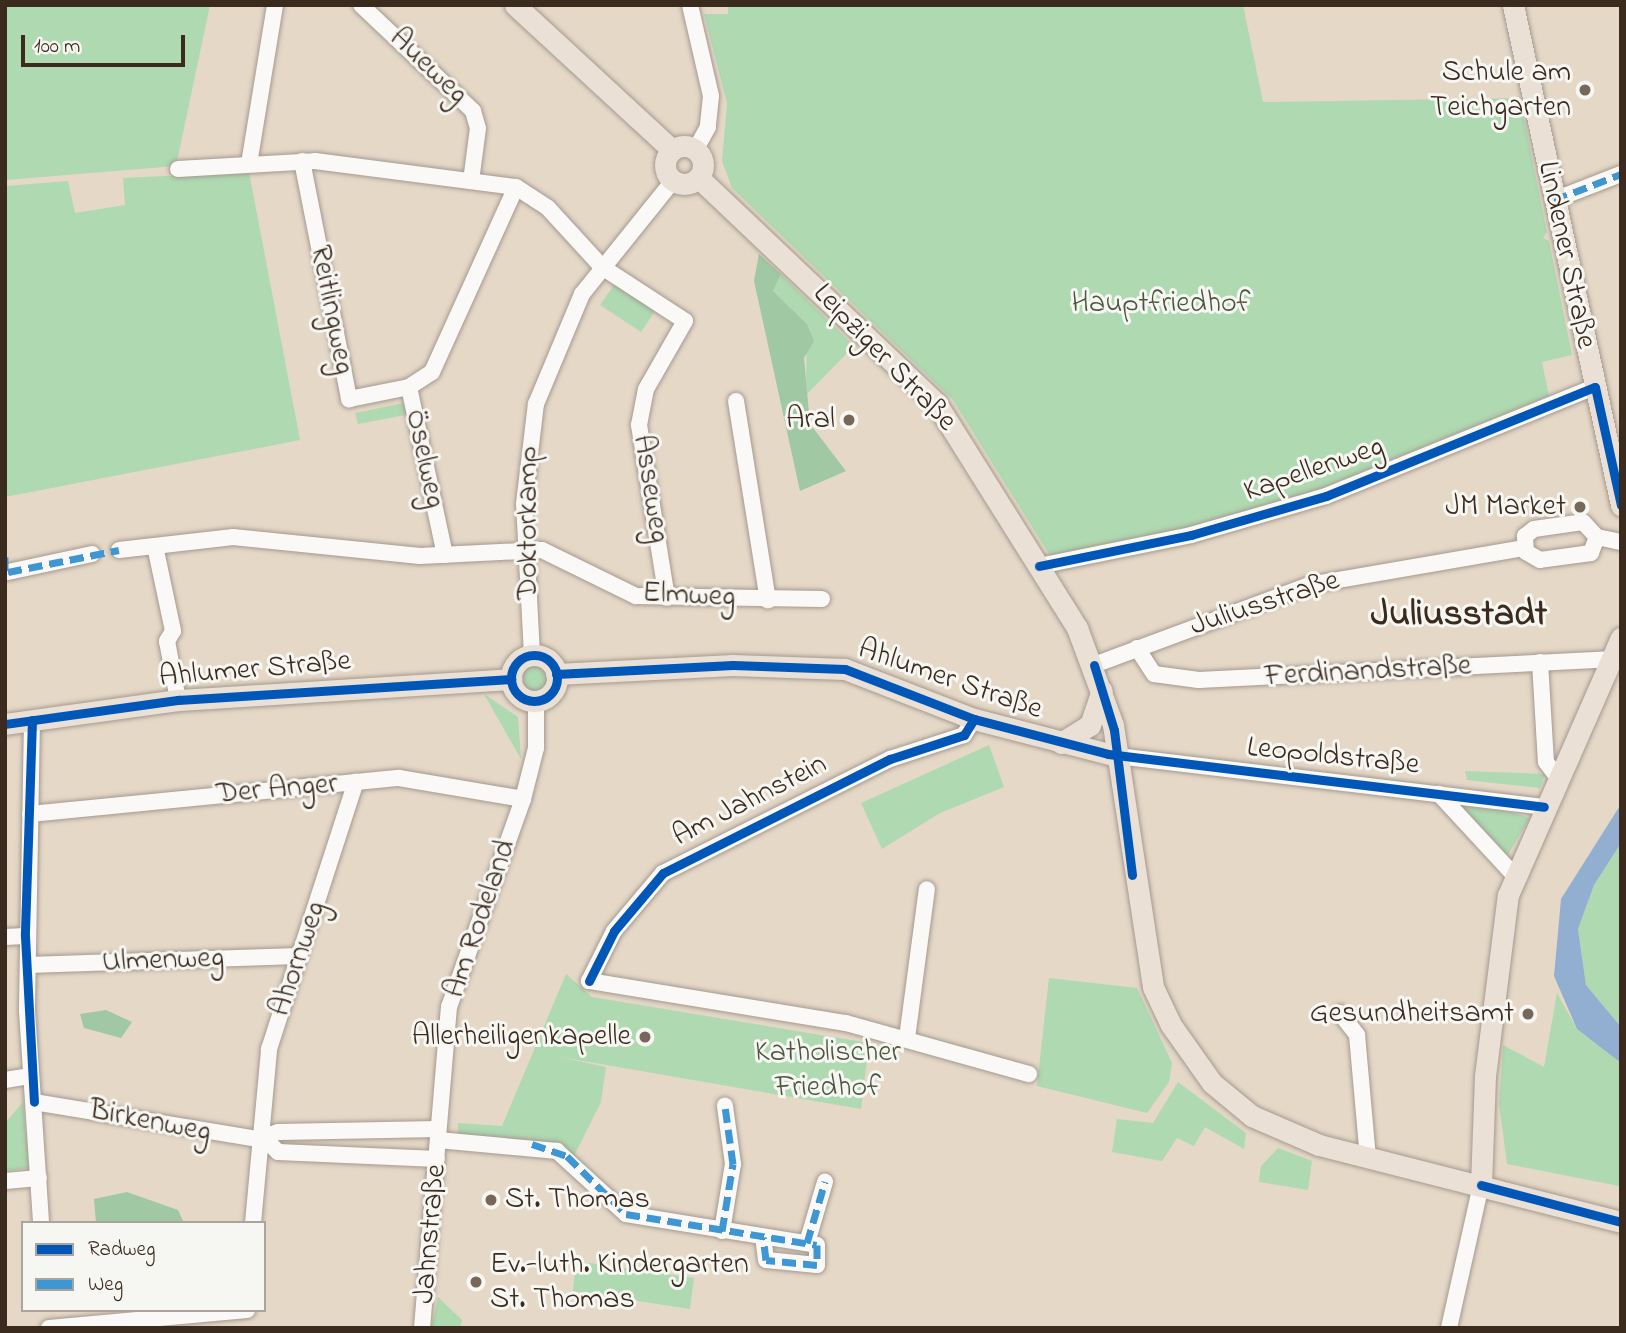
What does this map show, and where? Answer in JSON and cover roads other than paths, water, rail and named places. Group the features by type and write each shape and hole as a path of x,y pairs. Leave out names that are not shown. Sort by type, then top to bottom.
{"main road":[{"path":"515,5 672,150 696,149 704,161 699,178 687,184 673,181 665,166 672,150"},
{"name":"Lindener Straße","path":"1513,5 1621,505"},
{"name":"Leipziger Straße","path":"699,178 936,403 1040,566 1094,665 1103,689 1117,755 1144,953 1171,1025 1212,1083 1238,1108 1294,1136 1368,1158 1621,1222"},
{"path":"1481,1185 1491,1024 1514,875 1614,659 1621,638"},
{"path":"532,655 548,660 556,674 553,690 536,701 519,695 511,679 518,661 532,655"},
{"name":"Ahlumer Straße","path":"556,674 719,665 832,668 886,680 974,719 1117,755"},
{"name":"Ahlumer Straße","path":"5,724 178,700 511,679"},
{"path":"1061,743 1090,724 1103,689"}],"street":[{"path":"249,164 275,5"},
{"name":"Aueweg","path":"361,5 473,111 478,128 471,181"},
{"path":"690,5 711,96 708,127 696,149"},
{"path":"178,169 302,161 516,187"},
{"name":"Reitlingweg","path":"302,161 349,399 408,387"},
{"path":"1554,200 1621,174"},
{"name":"Doktorkamp","path":"532,655 526,550 532,418 556,343 602,267 673,181"},
{"name":"Öselweg","path":"445,555 408,387 432,372 516,187"},
{"name":"Asseweg","path":"516,187 548,208 602,267 685,321 646,389 639,425 667,598"},
{"name":"Kapellenweg","path":"1040,566 1191,535 1326,496 1595,387"},
{"path":"736,401 768,600"},
{"path":"1597,537 1585,555 1535,559 1524,548 1534,529 1583,522 1597,537 1621,542"},
{"path":"119,550 265,537 445,555 526,550"},
{"path":"155,547 173,631 167,641 178,700"},
{"name":"Juliusstraße","path":"1094,665 1309,585 1524,548"},
{"name":"Elmweg","path":"526,550 556,554 636,596 822,599"},
{"path":"6,567 92,554"},
{"name":"Ferdinandstraße","path":"1136,648 1149,669 1199,680 1614,659"},
{"path":"1540,662 1546,762 1558,778"},
{"name":"Am Rodeland","path":"438,1135 449,1007 523,799 536,748 536,701"},
{"name":"Am Jahnstein","path":"907,1038 778,1009 589,981 614,930 663,873 890,759 964,735 974,719"},
{"path":"32,720 26,936 31,1076 41,1221"},
{"name":"Leopoldstraße","path":"1117,755 1544,807"},
{"name":"Der Anger","path":"30,814 356,782 420,779 523,799"},
{"name":"Ahornweg","path":"253,1221 269,1049 356,782"},
{"name":"Leopoldstraße","path":"1439,794 1514,875"},
{"path":"927,889 907,1038 1028,1074"},
{"path":"5,937 26,936"},
{"name":"Ulmenweg","path":"28,965 298,956"},
{"path":"1340,1013 1357,1035 1368,1158"},
{"path":"5,1080 31,1076"},
{"name":"Birkenweg","path":"34,1102 261,1140 278,1152 437,1159"},
{"path":"722,1231 733,1164 725,1106"},
{"name":"Birkenweg","path":"261,1140 278,1132 438,1135 557,1151 626,1214 807,1243"},
{"name":"Jahnstraße","path":"424,1327 438,1135"},
{"path":"5,1181 39,1178"},
{"path":"763,1237 766,1260 811,1268 819,1254 817,1245 807,1243 825,1182"},
{"path":"1449,1328 1481,1185"},
{"path":"48,1328 225,1312"}],"water":[{"path":"1621,804 1621,843 1594,885 1578,929 1586,985 1621,1027 1621,1063 1577,1029 1554,976 1561,899"}],"place":[{"name":"Schule am Teichgarten","path":"1585,90"},
{"name":"Aral","path":"849,420"},
{"name":"JM Market","path":"1580,507"},
{"name":"Gesundheitsamt","path":"1528,1014"},
{"name":"Allerheiligenkapelle","path":"645,1037"},
{"name":"St. Thomas","path":"491,1200"},
{"name":"Ev.-luth. Kindergarten St. Thomas","path":"476,1282"}],"district":[{"name":"Juliusstadt","path":"1459,615"}],"park label":[{"name":"Hauptfriedhof","path":"1161,304"},
{"name":"Katholischer Friedhof","path":"828,1070"}]}
